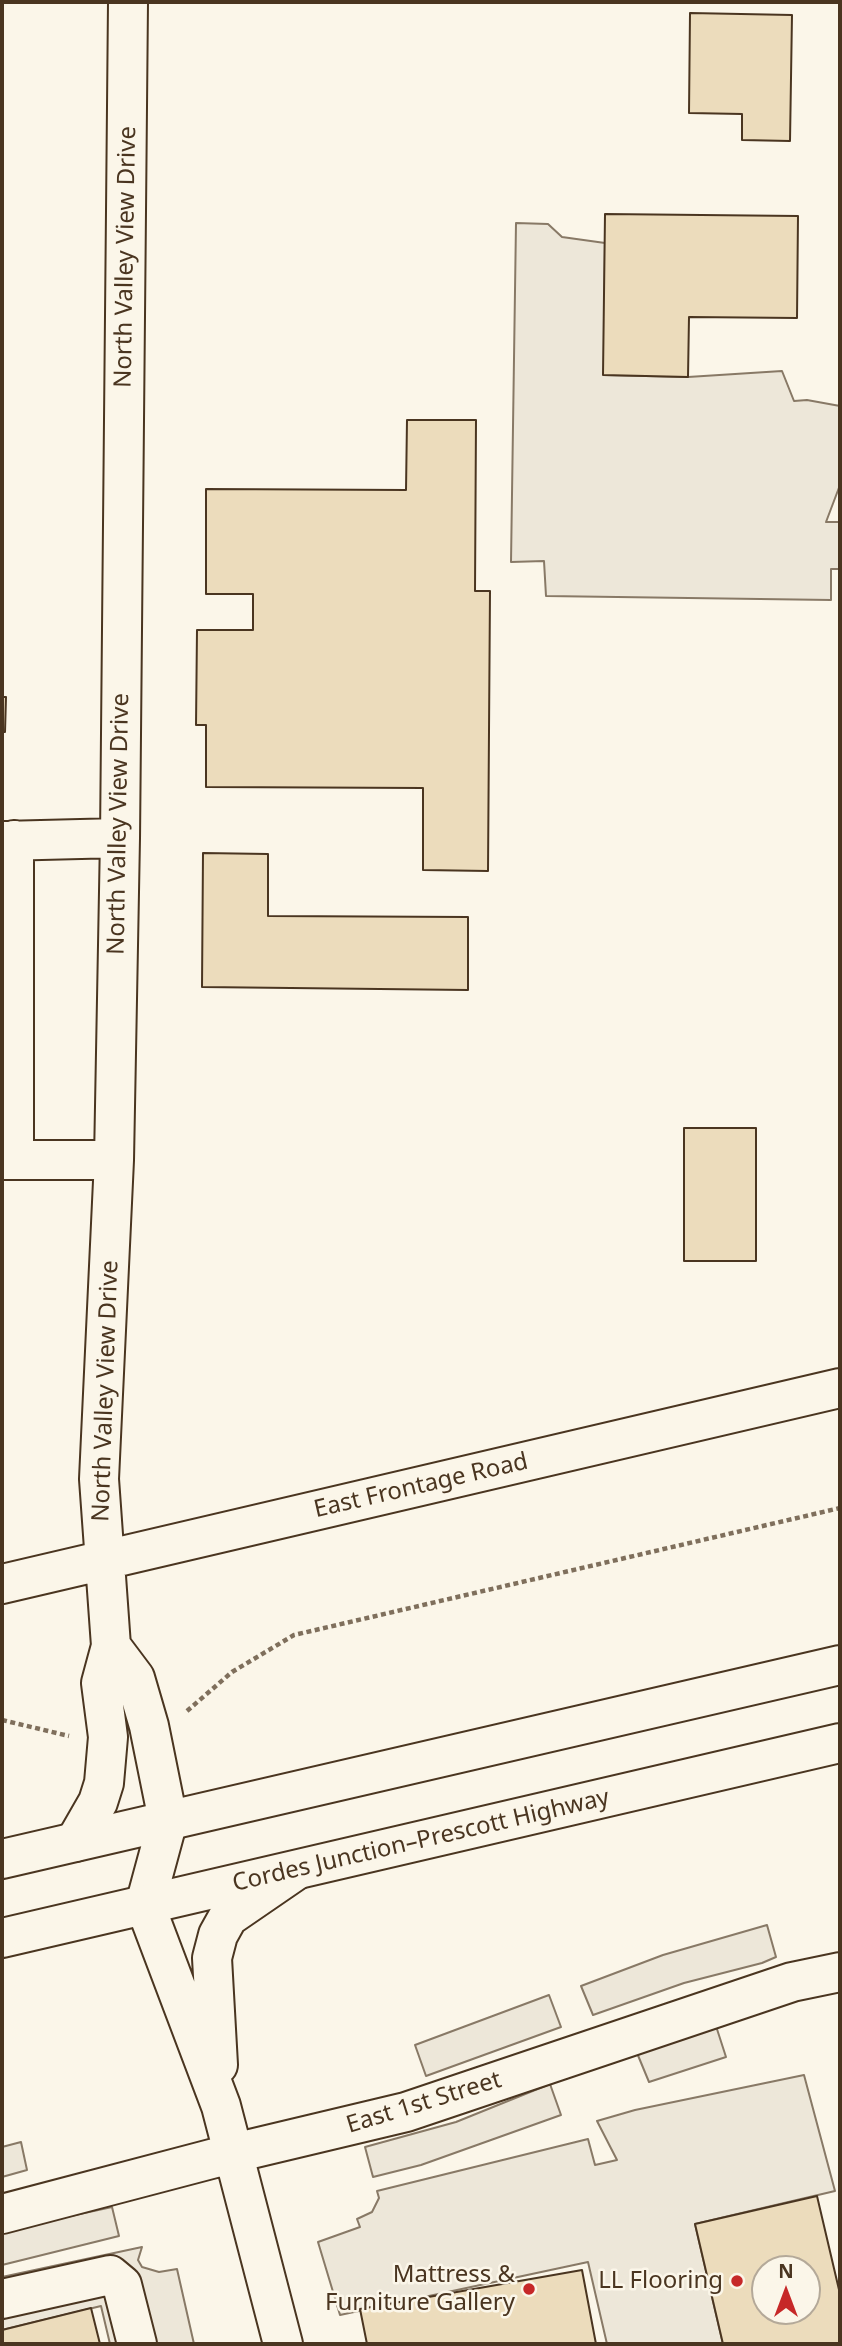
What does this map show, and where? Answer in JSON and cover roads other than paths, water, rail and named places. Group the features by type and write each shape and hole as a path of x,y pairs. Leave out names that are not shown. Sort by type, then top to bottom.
{"street":[{"name":"North Valley View Drive","path":"75,1842 98,1802 106,1773 108,1737 101,1683 111,1646 99,1479 114,1160 120,838 128,2"},
{"path":"114,1160 8,1160 8,840 120,838"},
{"name":"East Frontage Road","path":"2,1584 840,1388"},
{"path":"111,1646 135,1678 149,1726 168,1820 145,1905 221,2106 283,2344"},
{"path":"2,1860 840,1665"},
{"name":"Cordes Junction–Prescott Highway","path":"2,1938 840,1743"},
{"path":"221,2106 212,1958 218,1935 228,1917 295,1871"},
{"name":"East 1st Street","path":"2,2214 234,2153 406,2112 792,1982 840,1972"},
{"path":"2,2299 110,2275 122,2285 137,2344"}],"place":[{"name":"LL Flooring","path":"737,2281"},
{"name":"Mattress & Furniture Gallery","path":"529,2289"}]}
